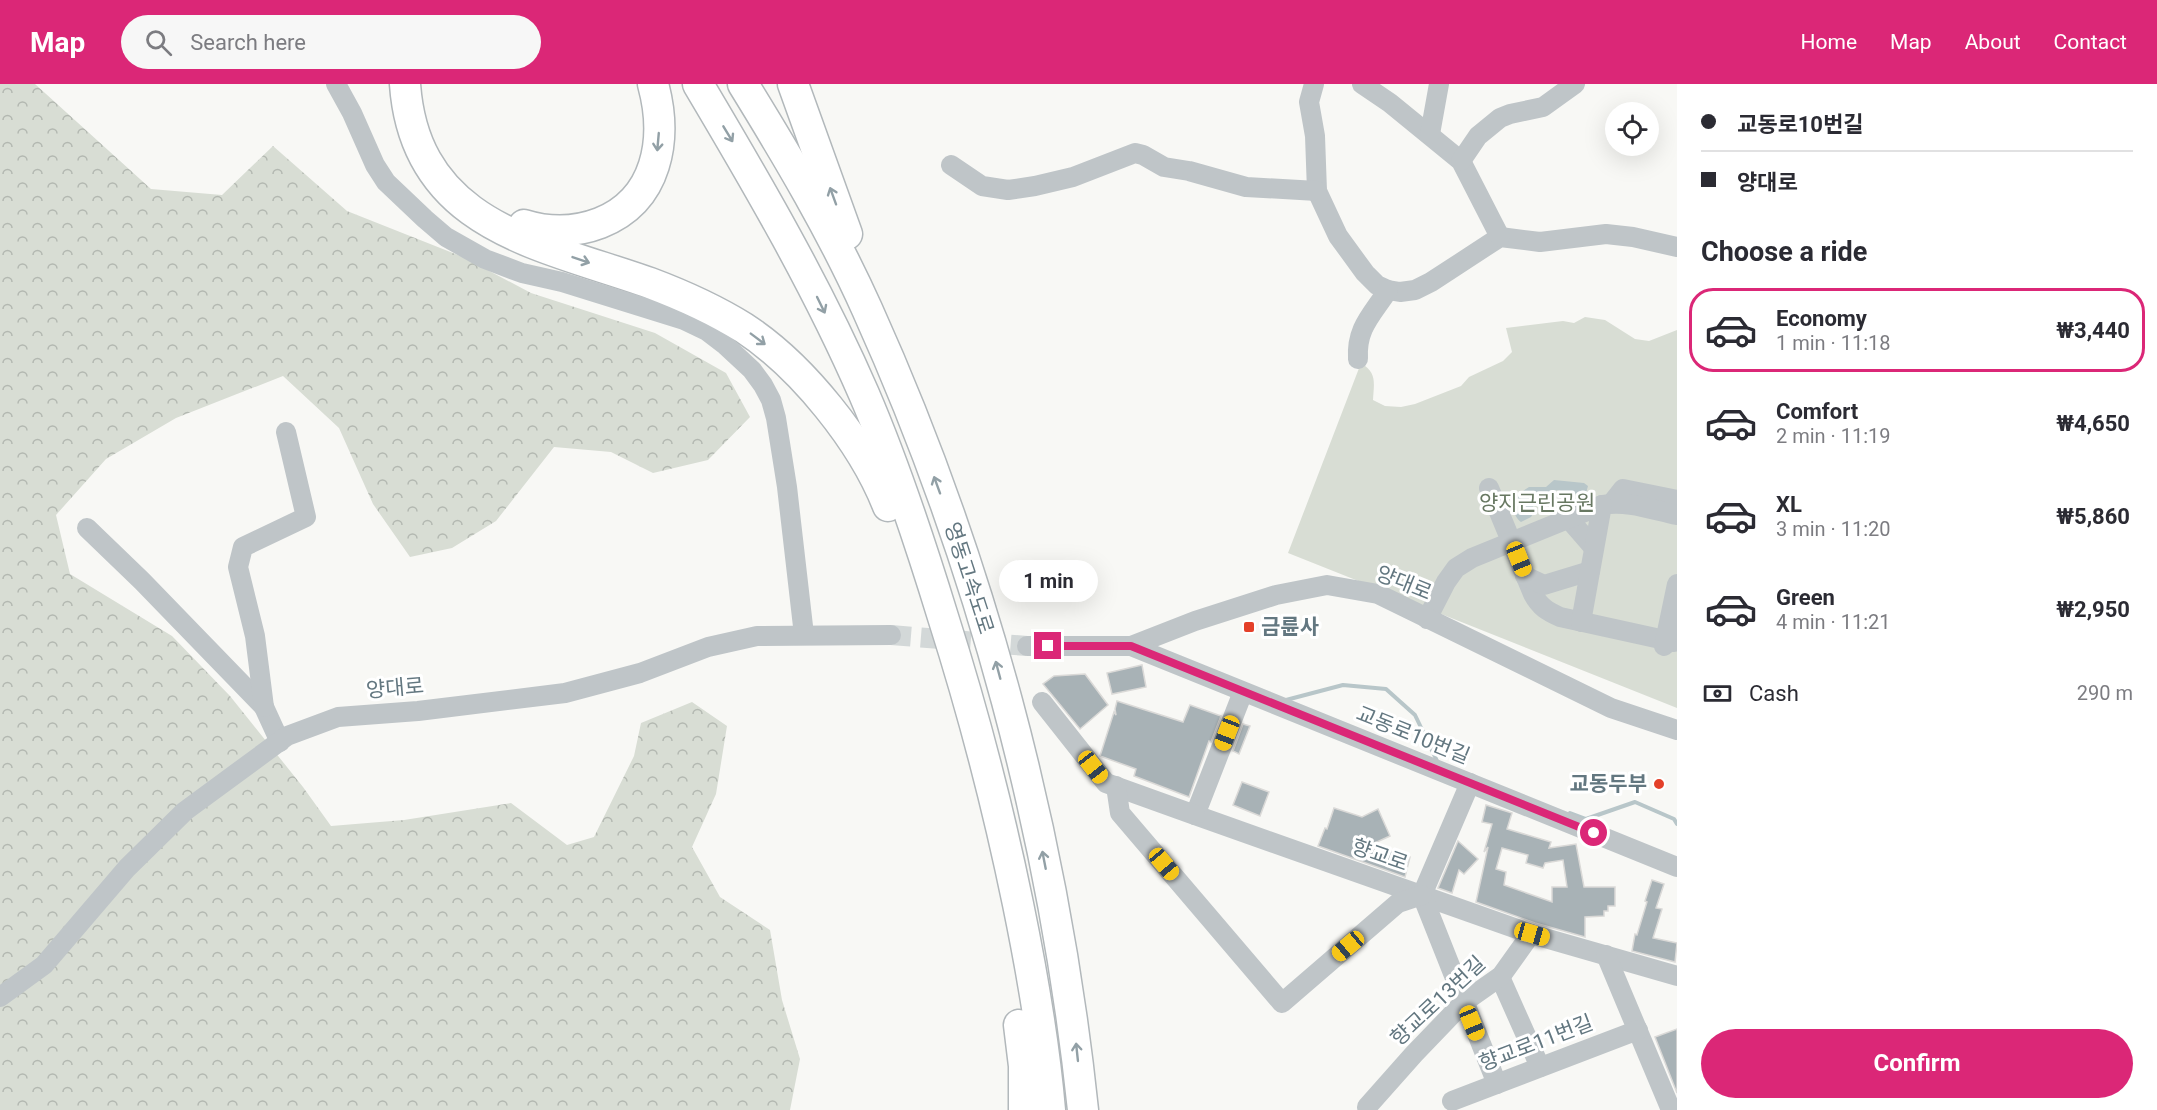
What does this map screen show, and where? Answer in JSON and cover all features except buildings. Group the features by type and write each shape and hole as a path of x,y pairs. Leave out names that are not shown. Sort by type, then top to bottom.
{"highway":[{"path":"405,84 410,119 426,160 444,185 466,207 518,238 684,297 743,328 764,342 794,370 833,414 867,463 882,492 924,603 994,849"},
{"path":"421,84 423,111 429,131 442,156 458,179 492,209 516,222 537,229 558,232 591,227 616,216 635,202 644,189 657,156 659,136 653,84"},
{"name":"영동고속도로","path":"698,84 768,202 810,281 864,395 910,514 963,679 999,811 1039,1020 1050,1110"},
{"name":"영동고속도로","path":"743,84 806,189 867,308 958,541 987,630 1041,842 1075,1030 1083,1110"},
{"path":"793,84 924,449"},
{"name":"영동고속도로","path":"963,679 1007,917 1024,1066 1024,1110"}],"street":[{"path":"336,84 352,113 375,165 386,182 446,237 485,259 522,273 562,282 684,320 707,331 752,370 767,392 776,418 794,543 804,635"},
{"path":"1314,84 1309,102 1315,136 1317,191 1338,236 1365,273 1377,285 1388,290 1400,292 1415,290 1500,237 1540,242 1606,234 1633,237 1677,247"},
{"path":"1362,84 1390,103 1461,160 1500,237"},
{"path":"1430,134 1439,84"},
{"path":"1461,160 1478,136 1500,118 1543,107 1575,84"},
{"path":"951,165 982,186 1008,190 1073,177 1135,153 1164,167 1189,171 1246,187 1317,191"},
{"path":"1358,359 1359,333 1388,290"},
{"path":"280,742 264,707 255,636 238,567 243,546 306,517 286,432"},
{"path":"1489,488 1525,576 1538,603 1545,611 1560,617 1668,641 1677,584"},
{"path":"1427,619 1456,568 1472,558 1607,504 1623,489 1675,501"},
{"path":"1581,622 1594,548 1607,504"},
{"path":"1568,518 1594,548"},
{"path":"87,528 142,581 264,707"},
{"path":"1525,576 1545,585 1590,571"},
{"name":"양대로","path":"1027,645 1131,646 1195,621 1276,595 1327,585 1378,594 1611,708 1677,730"},
{"name":"양대로","path":"0,997 44,965 127,868 185,811 286,736 338,717 417,711 565,693 640,673 718,645 757,636 891,635"},
{"name":"교동로10번길","path":"1131,646 1677,867"},
{"path":"1195,815 1243,692"},
{"name":"향교로","path":"1042,702 1106,783 1532,934 1677,976"},
{"path":"1470,783 1422,895 1497,1084"},
{"path":"1116,786 1120,813 1281,1003 1398,903 1422,895"},
{"name":"향교로13번길","path":"1374,1106 1414,1054 1464,1002 1500,977 1532,934"},
{"path":"1606,956 1671,1101"},
{"path":"1500,977 1540,1067"},
{"name":"향교로11번길","path":"1452,1101 1638,1030"}],"green space":[{"path":"0,84 35,84 151,189 222,195 273,146 347,211 463,257 531,293 655,333 726,373 750,417 708,460 653,473 611,452 554,447 496,521 452,548 410,557 373,504 339,428 283,376 176,418 106,459 56,515 70,574 172,636 230,696 303,787 331,826 404,820 511,803 567,845 594,837 634,756 641,723 692,702 727,726 716,794 692,847 720,897 770,930 782,1000 800,1059 790,1110 0,1110"},
{"name":"양지근린공원","path":"1585,317 1605,320 1635,339 1649,341 1677,330 1677,708 1288,553 1361,363 1372,374 1373,400 1385,406 1401,407 1461,386 1469,377 1503,361 1512,352 1506,328 1563,321 1574,323"}],"shaded area":[{"path":"1554,480 1584,483 1588,486 1586,493 1573,494 1557,490 1545,496 1533,495 1534,512 1531,517 1521,522 1515,515 1511,499 1529,487 1546,487"}],"waterway":[{"path":"1286,700 1343,685 1386,689 1415,715 1438,763"},
{"path":"1570,813 1586,819 1635,802 1674,819 1677,824"}],"tunnel":[{"path":"891,635 1027,646"}],"place":[{"name":"금륜사","path":"1249,627"},
{"name":"교동두부","path":"1659,784"}],"route":[{"path":"1048,646 1131,646 1594,833"}]}
